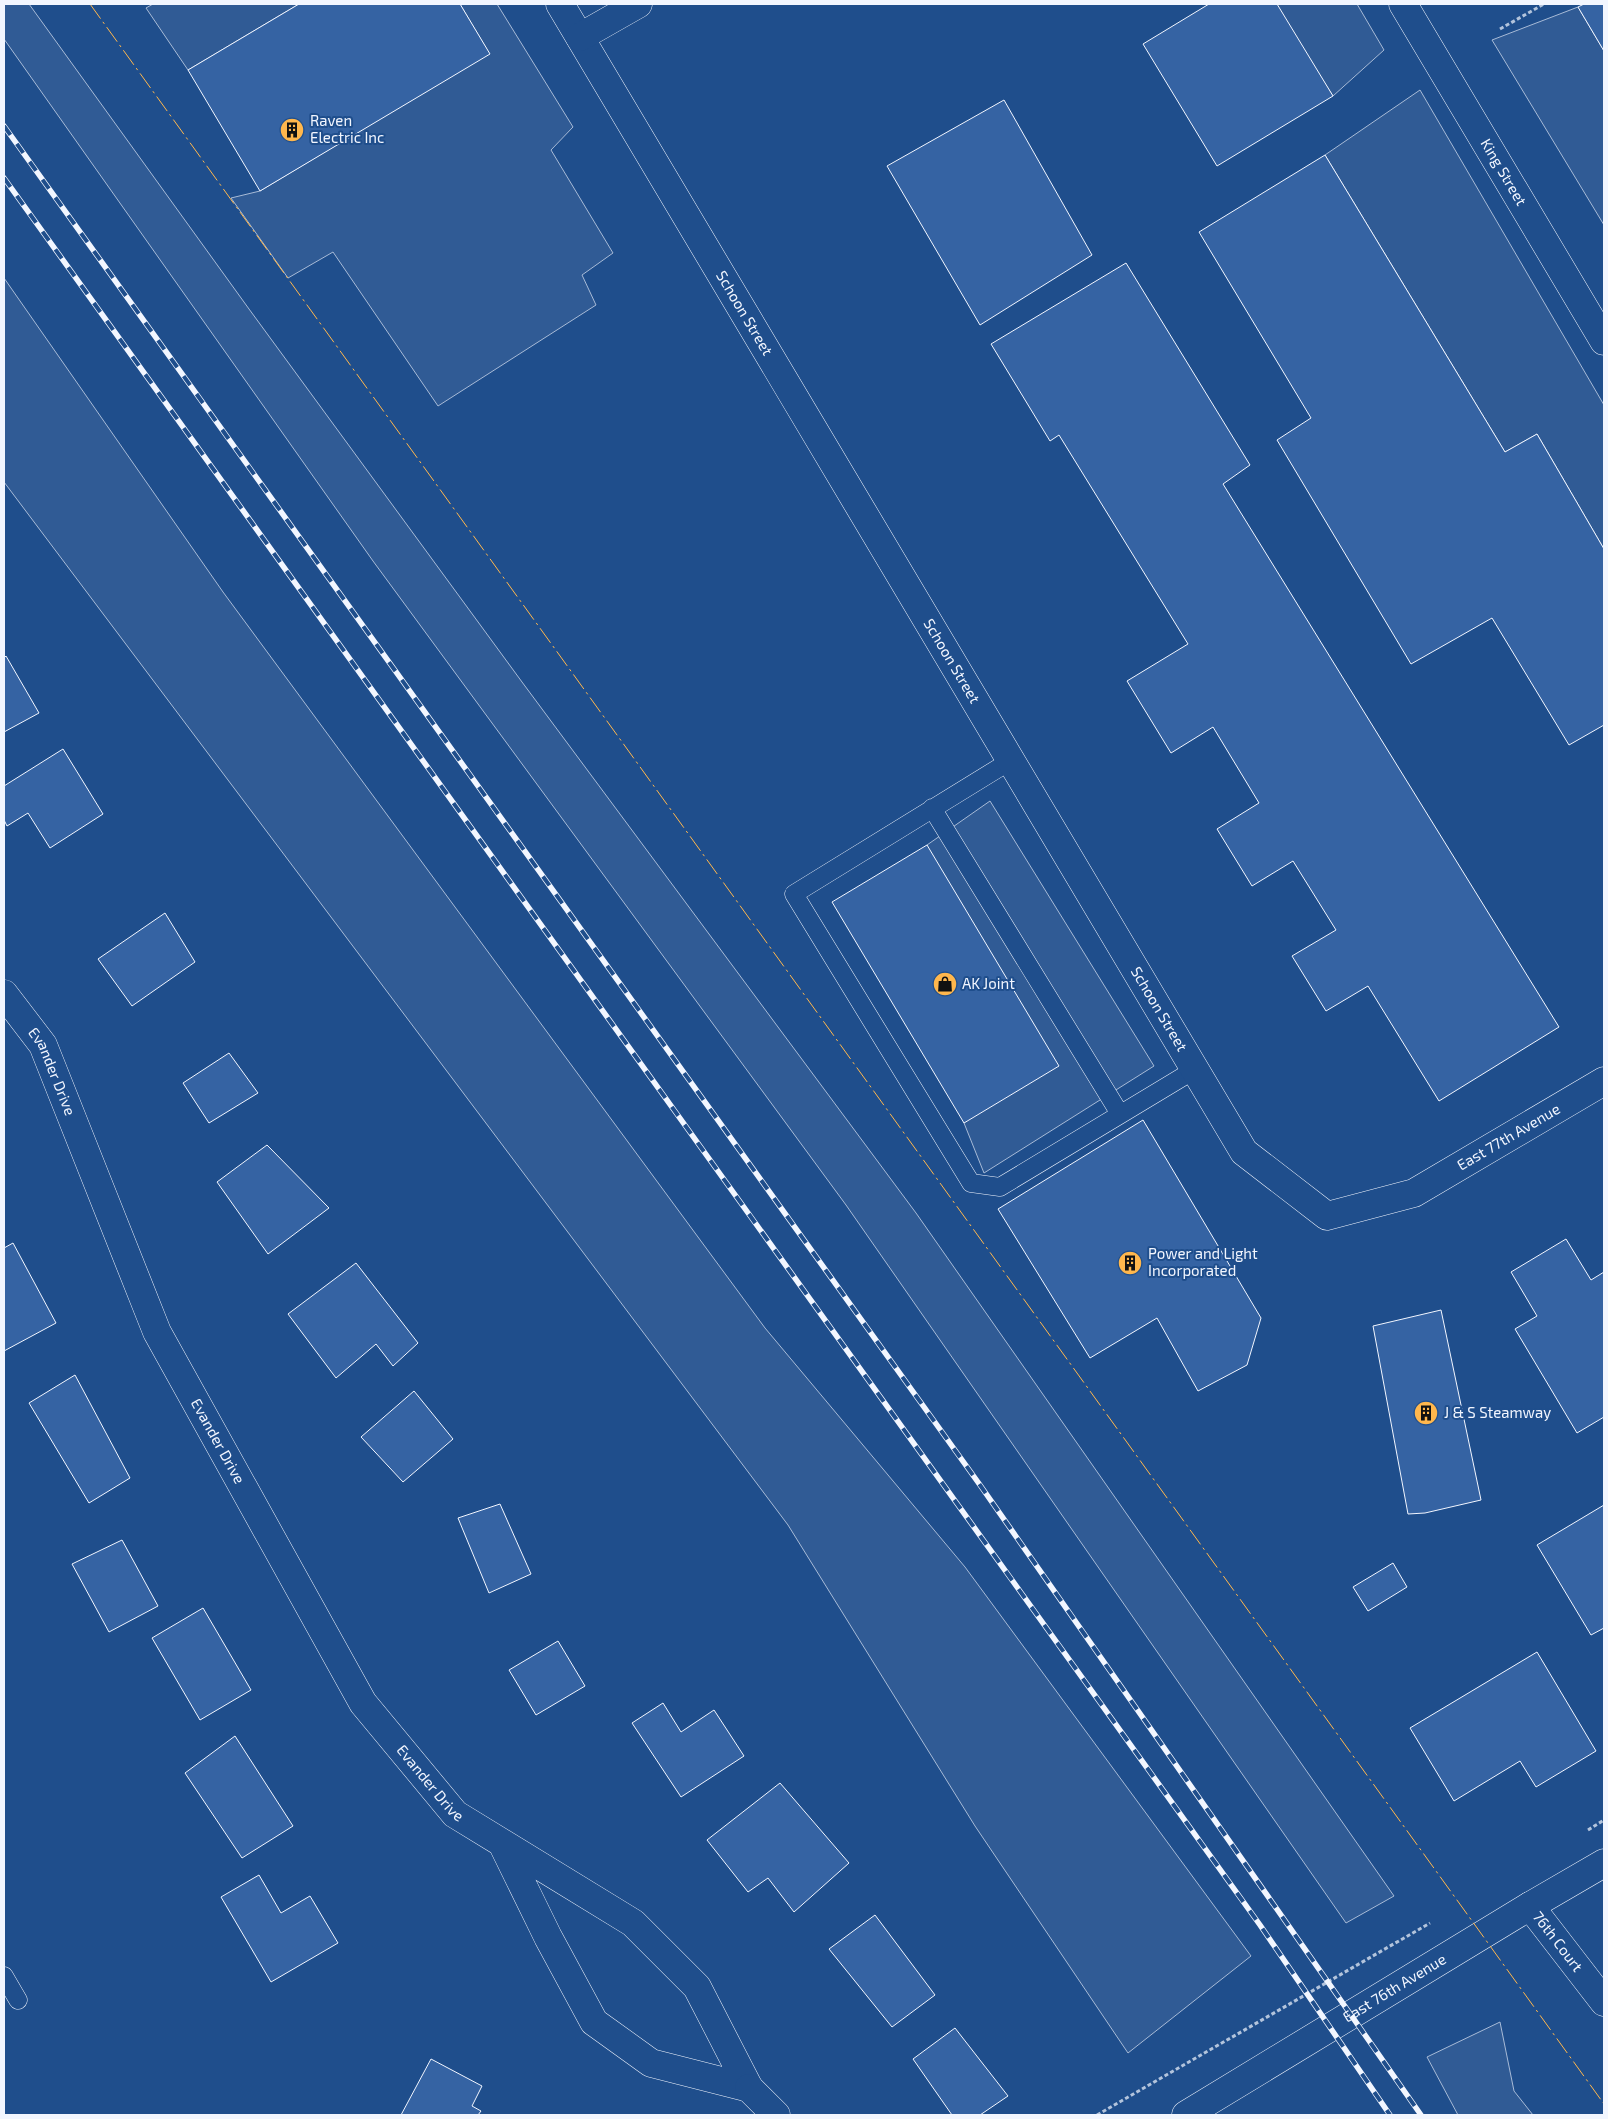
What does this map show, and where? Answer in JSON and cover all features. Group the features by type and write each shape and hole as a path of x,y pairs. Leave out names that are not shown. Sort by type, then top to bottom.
{"street":[{"name":"Schoon Street","path":"560,4 1244,1152 1327,1216 1414,1193"},
{"path":"580,38 638,4"},
{"name":"King Street","path":"1404,4 1604,341"},
{"name":"Evander Drive","path":"4,994 43,1045 157,1332 363,1703 455,1814 632,1922 697,1987 749,2088 776,2115"},
{"name":"East 77th Avenue","path":"1414,1193 1604,1080"},
{"path":"502,1842 548,1937 594,2022 651,2063 749,2088"},
{"name":"East 76th Avenue","path":"1186,2115 1604,1863"},
{"name":"76th Court","path":"1530,1906 1604,2002"}],"lane":[{"path":"1010,761 794,894 971,1183 1000,1187 1194,1070"},
{"path":"932,808 1120,1114"},
{"path":"4,1976 18,2000"}],"path":[{"path":"1500,29 1544,4"},
{"path":"1587,1830 1604,1820"},
{"path":"1097,2115 1432,1921"}],"shaded area":[{"path":"4,4 29,4 522,682 916,1213 1394,1896 1346,1923 846,1205 373,561 4,39"},
{"path":"153,4 299,4 188,70 146,8"},
{"path":"460,4 497,4 573,127 551,150 613,253 582,275 596,305 438,406 333,252 288,278 231,198 260,191 489,53"},
{"path":"1274,4 1357,4 1384,50 1333,96"},
{"path":"1578,7 1604,51 1604,225 1492,40"},
{"path":"1420,90 1604,405 1604,549 1537,434 1505,452 1325,155"},
{"path":"4,278 223,592 765,1328 965,1567 1251,1956 1128,2053 975,1826 788,1525 4,482"},
{"path":"990,801 1154,1066 984,1173 964,1123 927,845"},
{"path":"1500,2022 1514,2091 1533,2115 1458,2115 1427,2057"}],"building":[{"name":"Raven Electric Inc","path":"299,4 460,4 490,54 260,191 188,70"},
{"path":"1209,4 1277,4 1333,96 1217,166 1143,44"},
{"path":"1584,4 1604,4 1604,51 1578,7"},
{"path":"1004,100 1092,255 980,325 887,166"},
{"path":"1325,155 1505,452 1537,434 1604,549 1604,725 1569,745 1492,618 1411,664 1277,440 1311,418 1199,232"},
{"path":"1126,263 1250,465 1223,484 1559,1027 1439,1101 1368,986 1326,1011 1292,956 1336,930 1293,861 1252,886 1217,829 1259,803 1213,727 1171,753 1127,681 1188,644 1059,435 1050,441 991,344"},
{"path":"6,656 39,713 4,732 4,658"},
{"path":"63,749 103,814 50,848 28,813 7,826 4,820 4,786"},
{"name":"AK Joint","path":"927,845 1059,1066 964,1123 832,902"},
{"path":"165,913 195,962 132,1006 98,959"},
{"path":"229,1053 258,1093 209,1123 183,1083"},
{"name":"Power and Light Incorporated","path":"1143,1120 1261,1318 1247,1365 1198,1391 1157,1318 1090,1358 998,1209"},
{"path":"267,1145 329,1208 268,1254 217,1182"},
{"path":"1566,1239 1591,1280 1604,1272 1604,1417 1577,1433 1515,1329 1537,1316 1511,1272"},
{"path":"13,1243 56,1323 4,1351 4,1248"},
{"path":"356,1263 418,1343 393,1366 376,1344 336,1378 288,1314"},
{"name":"J & S Steamway","path":"1441,1310 1481,1500 1425,1513 1408,1514 1373,1326"},
{"path":"75,1375 130,1478 89,1503 29,1403"},
{"path":"414,1391 453,1439 403,1482 361,1437"},
{"path":"500,1504 531,1574 489,1593 458,1518"},
{"path":"1604,1505 1604,1628 1591,1635 1537,1545"},
{"path":"122,1540 158,1606 109,1632 72,1564"},
{"path":"1393,1563 1407,1587 1368,1611 1353,1587"},
{"path":"203,1608 251,1690 200,1720 152,1638"},
{"path":"558,1641 585,1686 536,1715 509,1670"},
{"path":"1537,1652 1596,1751 1536,1787 1520,1761 1454,1801 1410,1728"},
{"path":"663,1703 681,1732 714,1710 744,1756 681,1797 632,1723"},
{"path":"235,1736 293,1826 242,1858 185,1773"},
{"path":"780,1783 849,1863 794,1912 768,1878 748,1892 707,1840"},
{"path":"259,1875 281,1913 310,1896 338,1943 271,1982 221,1897"},
{"path":"875,1915 935,1995 892,2027 829,1949"},
{"path":"955,2028 1008,2096 980,2115 952,2115 913,2059"},
{"path":"431,2059 482,2086 472,2106 481,2111 478,2115 401,2115"}],"railway":[{"path":"4,126 980,1485 1421,2115"},
{"path":"4,178 1260,1925 1390,2115"}],"power":[{"path":"90,4 1604,2104"}],"place":[{"name":"Raven Electric Inc","path":"292,130"},
{"name":"AK Joint","path":"945,984"},
{"name":"Power and Light Incorporated","path":"1130,1263"},
{"name":"J & S Steamway","path":"1426,1413"}]}
